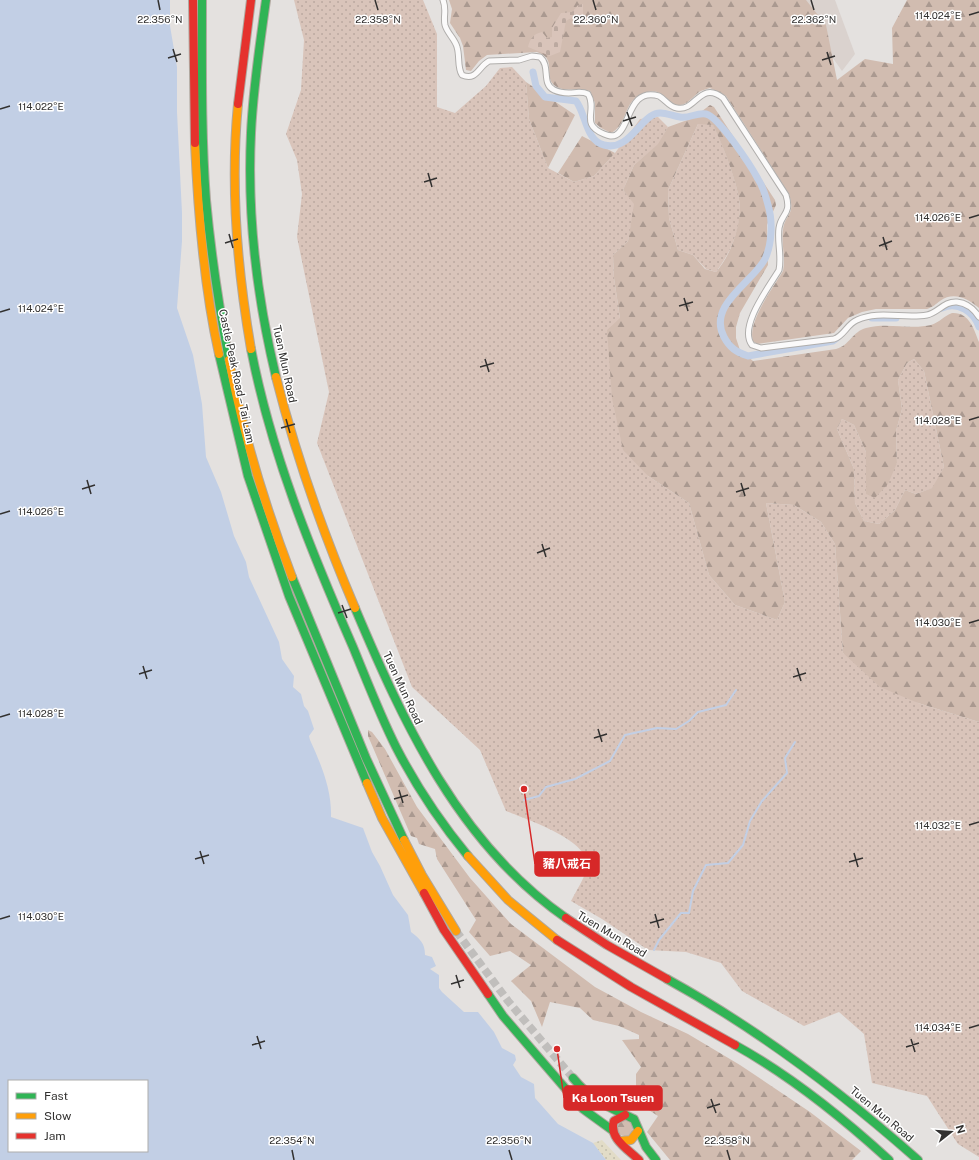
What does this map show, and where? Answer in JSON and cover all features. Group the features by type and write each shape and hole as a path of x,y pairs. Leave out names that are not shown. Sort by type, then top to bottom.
{"main road":[{"name":"Castle Peak Road – Tai Lam","path":"192,0 194,132 198,204 214,331 248,476 289,596 348,738 394,841 444,930 503,1016 583,1109 612,1130"},
{"name":"Castle Peak Road – Tai Lam","path":"202,0 203,133 207,203 213,265 236,385 257,473 277,536 356,734 392,817 418,866 456,931"},
{"path":"251,0 240,81 234,172 239,266 250,340 266,410 284,478 342,625 401,757 429,804 453,838 524,915 571,951 624,984 743,1049 788,1079 860,1133 889,1160"},
{"name":"Tuen Mun Road","path":"266,0 252,116 250,178 256,264 268,338 282,403 301,470 349,594 417,745 443,790 469,826 495,857 534,894 570,922 736,1019 820,1077 868,1114 918,1160"},
{"path":"573,1078 585,1092 596,1101 634,1119 646,1147 656,1160"},
{"path":"625,1115 617,1118 612,1125 613,1134 639,1160"},
{"path":"620,1141 631,1140 638,1131"}],"street":[{"path":"443,0 446,9 444,23 455,41 459,56 459,69 462,75 471,77 475,76 489,61 519,60 532,56 540,57 545,64 548,85 553,90 565,94 580,92 588,94 592,104 590,123 597,130 609,136 615,136 620,132 632,106 647,96 659,96 672,107 680,109 706,93 714,93 723,98 786,195 789,205 788,212 779,228 781,263 779,270 752,318 748,329 748,336 752,345 761,348 834,339 840,336 852,322 864,317 876,315 928,315 951,302 967,305 979,317"}],"shaded area":[{"path":"792,0 835,0 855,54 842,71"}],"green space":[{"path":"294,0 423,0 437,34 437,107 455,113 486,86 500,68 512,67 526,82 529,119 548,168 574,182 594,176 615,153 640,119 658,117 668,127 659,144 634,165 623,190 635,204 628,241 613,255 614,278 620,318 648,476 689,503 709,575 735,605 777,620 785,602 766,503 794,505 821,522 835,544 843,653 918,703 979,722 979,1157 958,1144 927,1096 872,1083 864,1034 839,1012 804,1026 742,991 721,963 686,952 648,950 602,919 571,901 587,868 586,858 580,849 556,832 506,811 480,750 412,687 317,443 329,392 297,237 302,194 297,160 286,134 301,90 304,40"},
{"path":"449,0 806,0 826,25 837,80 865,59 893,64 892,28 907,0 979,0 979,308 966,299 956,296 945,298 927,309 876,309 862,312 848,318 834,333 757,344 753,341 752,333 757,315 783,271 783,230 784,224 791,211 791,201 789,194 726,96 710,88 699,92 687,103 678,105 669,101 662,94 657,92 652,91 645,93 633,101 620,126 611,133 595,123 595,103 590,91 562,89 554,85 551,81 549,63 547,59 537,52 487,55 479,61 471,71 466,70 463,46 460,38 450,23 452,9"},
{"path":"583,4 583,15 576,15 566,21 560,52 550,56 528,47 532,37 536,34 542,32 547,38 552,37 552,28 561,13 572,12 578,5"},
{"path":"526,82 575,115 548,168 529,119"},
{"path":"710,105 714,107 775,200 776,205 767,225 768,265 740,313 736,327 736,338 740,350 753,361 836,349 844,345 858,332 866,328 874,326 915,327 931,325 952,313 963,315 973,327 979,342 979,722 918,703 880,687 843,653 835,544 821,522 794,505 766,503 785,602 777,620 735,605 709,575 689,503 648,476 623,450 612,398 607,330 620,318 614,278 613,255 628,241 634,204 623,190 634,165 658,144 668,127 693,118","holes":["698,124 713,125 730,167 737,191 740,210 730,251 716,272 705,269 693,255 678,250 669,218 668,190","914,359 924,371 944,467 932,488 916,494 905,490 895,510 879,524 864,521 855,503 854,469 837,429 842,419 854,425 866,452 866,494 875,498 888,484 897,463 896,431 902,409 898,380 907,363"]},
{"path":"698,124 713,124 730,167 739,201 740,210 736,235 726,258 716,272 706,269 693,255 678,250 669,218 668,190"},
{"path":"582,136 615,153 594,176 574,182 558,173"},
{"path":"914,359 924,371 944,467 933,488 916,494 905,490 895,510 879,524 864,521 855,503 854,469 837,429 842,419 854,425 866,452 866,494 897,463 896,431 902,409 898,380 907,363"},
{"path":"368,730 372,732 385,749 417,807 470,878 511,924 595,987 641,1012 688,1034 740,1065 810,1112 861,1151 852,1160 670,1160 647,1132 658,1116 644,1107 629,1092 636,1088 636,1074 641,1067 622,1040 639,1039 639,1035 619,1026 593,1020 580,1008 550,1002 542,1027 531,1001 511,981 531,965 510,951 490,956 469,932 476,920 437,859 435,849 419,844 417,838 411,836 368,736"},
{"path":"625,1120 632,1125 633,1128 628,1135 625,1136 618,1131 617,1128 622,1121"}],"sand":[{"path":"602,1140 621,1160 606,1160 593,1143"}],"water":[{"path":"0,0 170,0 170,26 177,67 177,112 182,213 182,241 177,308 193,355 202,404 206,457 221,492 234,536 246,562 249,577 279,642 282,659 294,676 293,687 301,694 304,706 308,711 314,729 309,736 328,787 331,817 363,828 372,852 393,895 408,915 411,932 421,942 424,947 425,955 432,957 436,966 430,969 439,975 439,988 442,992 464,1012 478,1012 494,1032 502,1048 515,1055 516,1060 513,1065 521,1077 534,1084 535,1098 558,1124 593,1143 606,1160 0,1160"}],"waterway":[{"path":"533,72 536,86 545,97 576,101 593,138 604,145 612,146 625,141 654,114 661,113 683,117 706,114 712,117 726,132 760,182 770,211 771,225 769,246 765,259 759,268 726,304 720,325 724,337 734,349 748,356 833,341 837,338"},
{"path":"942,308 954,306 965,309 977,322 979,327"},
{"path":"872,318 896,318"},
{"path":"524,800 539,796 546,787 575,779 610,761 625,735 657,728 676,729 689,721 698,712 726,705 736,690"},
{"path":"654,950 659,940 681,913 689,913 693,891 706,865 728,863 743,845 750,821 762,801 787,773 785,758 795,742"}],"tunnel":[{"path":"456,931 508,1001 573,1078"}],"traffic: fast":[{"path":"202,0 204,175 210,240 229,360"},
{"path":"266,0 253,99 250,164 252,225 255,256 269,347 276,377"},
{"path":"251,349 269,426 294,501 322,575 379,710 396,747 420,790 438,817 468,856"},
{"path":"219,354 248,476 289,596 367,783"},
{"path":"292,577 366,758 404,840"},
{"path":"355,608 415,738 439,779 465,818 495,855 528,888 566,918"},
{"path":"667,979 734,1019 797,1062 889,1134 918,1160"},
{"path":"488,994 503,1016 583,1109 612,1130"},
{"path":"735,1045 776,1070 815,1098 853,1128 889,1160"},
{"path":"573,1078 587,1093 601,1103 634,1119 646,1147 656,1160"}],"traffic: slow":[{"path":"238,104 235,165 236,227 242,288 251,349"},
{"path":"195,143 202,249 209,302 219,354"},
{"path":"229,360 241,415 256,470 292,577"},
{"path":"276,377 301,465 332,551 355,608"},
{"path":"367,783 382,818 424,893"},
{"path":"404,840 422,875 456,931"},
{"path":"468,856 508,900 557,940"},
{"path":"620,1141 631,1140 638,1131"}],"traffic: jam":[{"path":"193,0 195,143"},
{"path":"238,104 251,0"},
{"path":"424,893 444,930 488,994"},
{"path":"566,918 607,945 667,979"},
{"path":"557,940 631,987 735,1045"},
{"path":"625,1115 614,1121 614,1133 620,1143 639,1160"}],"place":[{"name":"豬八戒石","path":"524,789"},
{"name":"Ka Loon Tsuen","path":"557,1049"}]}
